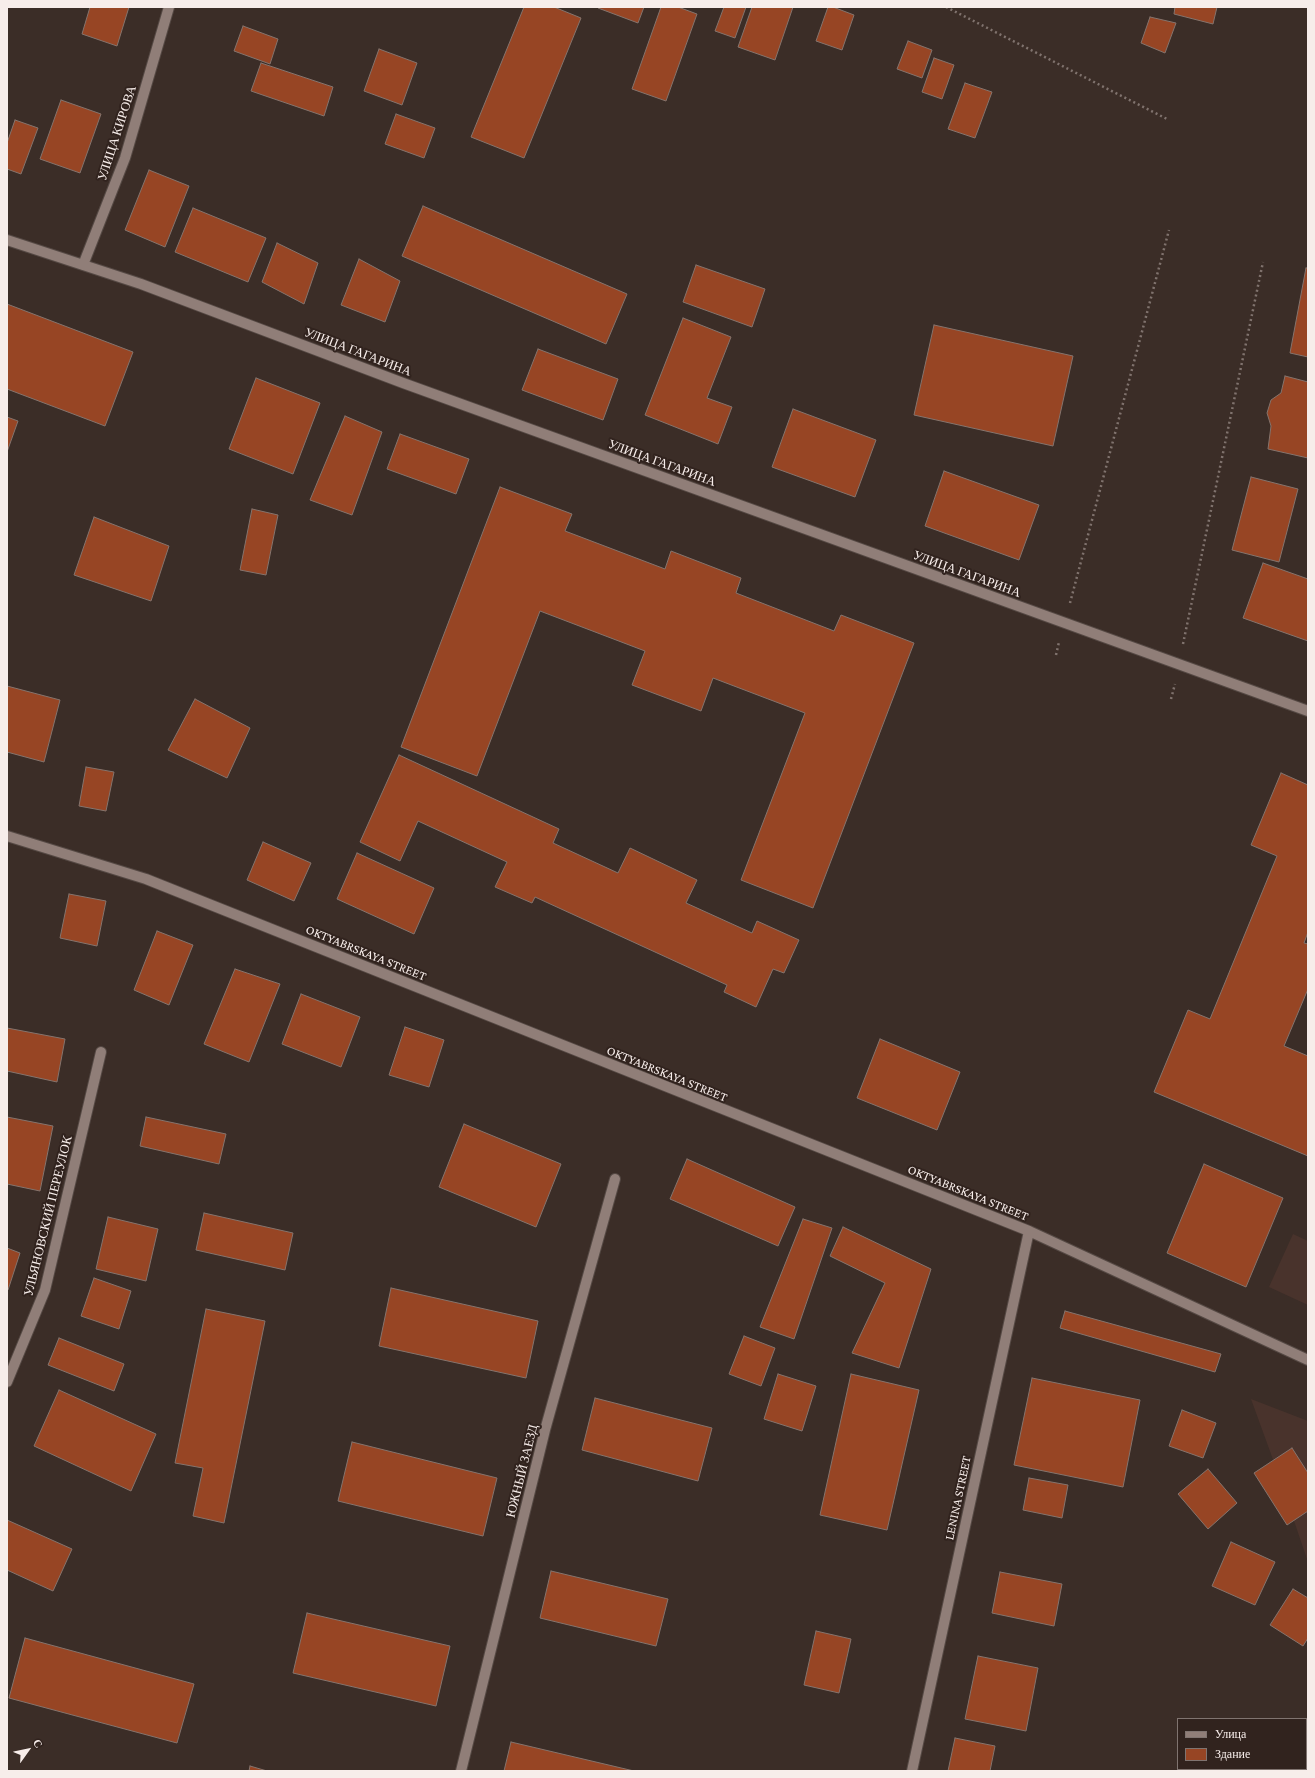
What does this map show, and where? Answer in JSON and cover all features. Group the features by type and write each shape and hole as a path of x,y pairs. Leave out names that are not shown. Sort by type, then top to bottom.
{"street":[{"name":"УЛИЦА КИРОВА","path":"83,265 125,158 169,7"},
{"name":"УЛИЦА ГАГАРИНА","path":"7,240 141,284 403,383 1308,711"},
{"name":"OKTYABRSKAYA STREET","path":"7,836 146,879 1029,1231 1308,1360"},
{"name":"УЛЬЯНОВСКИЙ ПЕРЕУЛОК","path":"7,1382 45,1290 101,1052"},
{"name":"ЮЖНЫЙ ЗАЕЗД","path":"461,1771 545,1430 615,1179"},
{"name":"LENINA STREET","path":"912,1771 1029,1231"}],"path":[{"path":"946,7 1167,119"},
{"path":"1056,655 1169,230"},
{"path":"1171,699 1262,262"}],"shaded area":[{"path":"1293,1234 1308,1241 1308,1305 1269,1287"},
{"path":"1251,1399 1308,1421 1308,1562 1275,1465"}],"building":[{"path":"90,7 129,7 117,46 82,34"},
{"path":"524,7 554,7 581,18 524,158 471,137"},
{"path":"598,7 644,7 638,23"},
{"path":"661,7 678,7 697,14 666,101 632,89"},
{"path":"724,7 746,7 735,38 715,31"},
{"path":"752,7 793,7 775,60 738,47"},
{"path":"828,7 833,7 854,15 842,50 816,41"},
{"path":"1175,7 1217,7 1213,24 1174,14"},
{"path":"1150,17 1176,23 1165,53 1141,43"},
{"path":"243,26 278,39 270,64 234,51"},
{"path":"908,41 932,50 922,78 897,69"},
{"path":"379,49 417,63 402,105 364,91"},
{"path":"934,58 954,65 942,99 922,92"},
{"path":"261,63 333,87 324,116 251,91"},
{"path":"965,83 992,92 975,138 948,129"},
{"path":"61,100 101,114 80,173 40,159"},
{"path":"396,114 435,128 424,158 385,144"},
{"path":"15,120 38,128 21,174 7,169 7,143"},
{"path":"149,170 189,186 165,247 125,230"},
{"path":"423,206 627,294 606,344 402,256"},
{"path":"193,208 266,238 248,282 175,252"},
{"path":"277,243 318,263 304,304 262,282"},
{"path":"359,259 400,281 385,322 341,305"},
{"path":"696,265 765,289 752,327 683,302"},
{"path":"1306,268 1308,268 1308,357 1290,353"},
{"path":"7,304 133,352 105,426 7,389"},
{"path":"683,318 731,337 707,398 732,407 718,444 645,415"},
{"path":"934,325 1073,356 1053,446 914,415"},
{"path":"538,349 618,379 603,420 522,390"},
{"path":"1285,376 1308,382 1308,458 1268,449 1271,426 1267,413 1271,400 1281,393"},
{"path":"256,378 320,403 293,474 229,449"},
{"path":"793,409 876,440 855,497 772,467"},
{"path":"345,416 382,432 352,515 310,500"},
{"path":"7,417 18,421 7,452"},
{"path":"400,434 469,459 456,494 387,469"},
{"path":"944,471 1039,505 1019,560 925,526"},
{"path":"1251,477 1298,489 1279,562 1232,550"},
{"path":"500,487 572,514 565,531 665,569 671,551 741,578 736,593 834,631 841,615 914,643 813,908 741,880 805,713 713,678 701,711 632,685 645,651 540,611 477,776 401,747"},
{"path":"252,509 278,515 266,575 240,570"},
{"path":"94,517 169,546 151,601 74,575"},
{"path":"1263,563 1308,579 1308,641 1243,618"},
{"path":"7,686 60,700 44,762 7,752"},
{"path":"195,699 250,728 227,778 168,750"},
{"path":"399,755 559,829 553,843 618,873 630,848 697,880 686,903 752,933 757,921 799,940 784,973 773,969 756,1007 724,992 727,985 535,897 532,903 495,887 507,862 418,821 400,861 360,842"},
{"path":"86,767 114,772 106,811 79,806"},
{"path":"1281,773 1308,785 1308,932 1304,943 1308,944 1308,989 1284,1046 1308,1056 1308,1156 1154,1092 1188,1010 1210,1019 1277,856 1251,845"},
{"path":"263,842 311,863 294,901 247,880"},
{"path":"357,853 434,888 414,934 337,899"},
{"path":"69,894 106,901 97,946 60,938"},
{"path":"157,931 193,945 169,1005 134,990"},
{"path":"235,969 280,984 249,1062 204,1044"},
{"path":"301,994 360,1017 341,1067 282,1044"},
{"path":"405,1027 444,1040 429,1087 389,1075"},
{"path":"7,1028 65,1039 57,1082 7,1071"},
{"path":"880,1039 960,1072 937,1130 857,1098"},
{"path":"7,1117 53,1126 40,1191 7,1184"},
{"path":"146,1117 226,1134 219,1164 140,1146"},
{"path":"464,1124 561,1164 536,1227 439,1187"},
{"path":"687,1159 795,1207 778,1246 670,1199"},
{"path":"1204,1164 1283,1198 1246,1287 1167,1253"},
{"path":"204,1213 293,1233 285,1270 196,1250"},
{"path":"108,1217 158,1229 146,1281 96,1269"},
{"path":"803,1219 832,1228 794,1339 760,1327"},
{"path":"843,1227 931,1269 899,1368 852,1353 885,1283 830,1256"},
{"path":"7,1248 20,1253 8,1290 7,1289"},
{"path":"94,1278 131,1291 119,1329 81,1316"},
{"path":"391,1288 538,1321 526,1378 379,1346"},
{"path":"206,1309 265,1321 224,1523 193,1516 203,1468 175,1463"},
{"path":"1065,1311 1221,1354 1215,1372 1060,1328"},
{"path":"744,1336 775,1348 761,1386 729,1374"},
{"path":"59,1338 124,1364 114,1391 48,1365"},
{"path":"778,1374 816,1386 802,1431 764,1419"},
{"path":"851,1374 919,1390 887,1530 820,1515"},
{"path":"1032,1378 1140,1400 1123,1487 1014,1465"},
{"path":"59,1390 156,1434 131,1491 34,1446"},
{"path":"595,1398 712,1428 698,1481 582,1450"},
{"path":"1182,1410 1216,1423 1203,1458 1169,1446"},
{"path":"352,1442 497,1478 483,1536 338,1501"},
{"path":"1292,1448 1308,1473 1308,1511 1287,1525 1254,1473"},
{"path":"1208,1469 1237,1503 1208,1529 1178,1494"},
{"path":"1029,1478 1068,1485 1062,1518 1023,1510"},
{"path":"7,1520 72,1549 53,1591 7,1570"},
{"path":"1231,1542 1275,1562 1255,1605 1212,1586"},
{"path":"551,1571 668,1599 656,1646 540,1618"},
{"path":"1000,1572 1062,1584 1054,1626 992,1613"},
{"path":"1293,1589 1308,1598 1308,1638 1303,1646 1270,1625"},
{"path":"307,1613 450,1646 436,1706 293,1673"},
{"path":"816,1631 851,1639 839,1693 804,1685"},
{"path":"25,1638 194,1684 177,1743 9,1698"},
{"path":"978,1656 1038,1668 1026,1731 965,1719"},
{"path":"955,1738 995,1746 990,1771 948,1771"},
{"path":"511,1742 634,1771 504,1771"},
{"path":"250,1766 267,1771 249,1771"}]}
